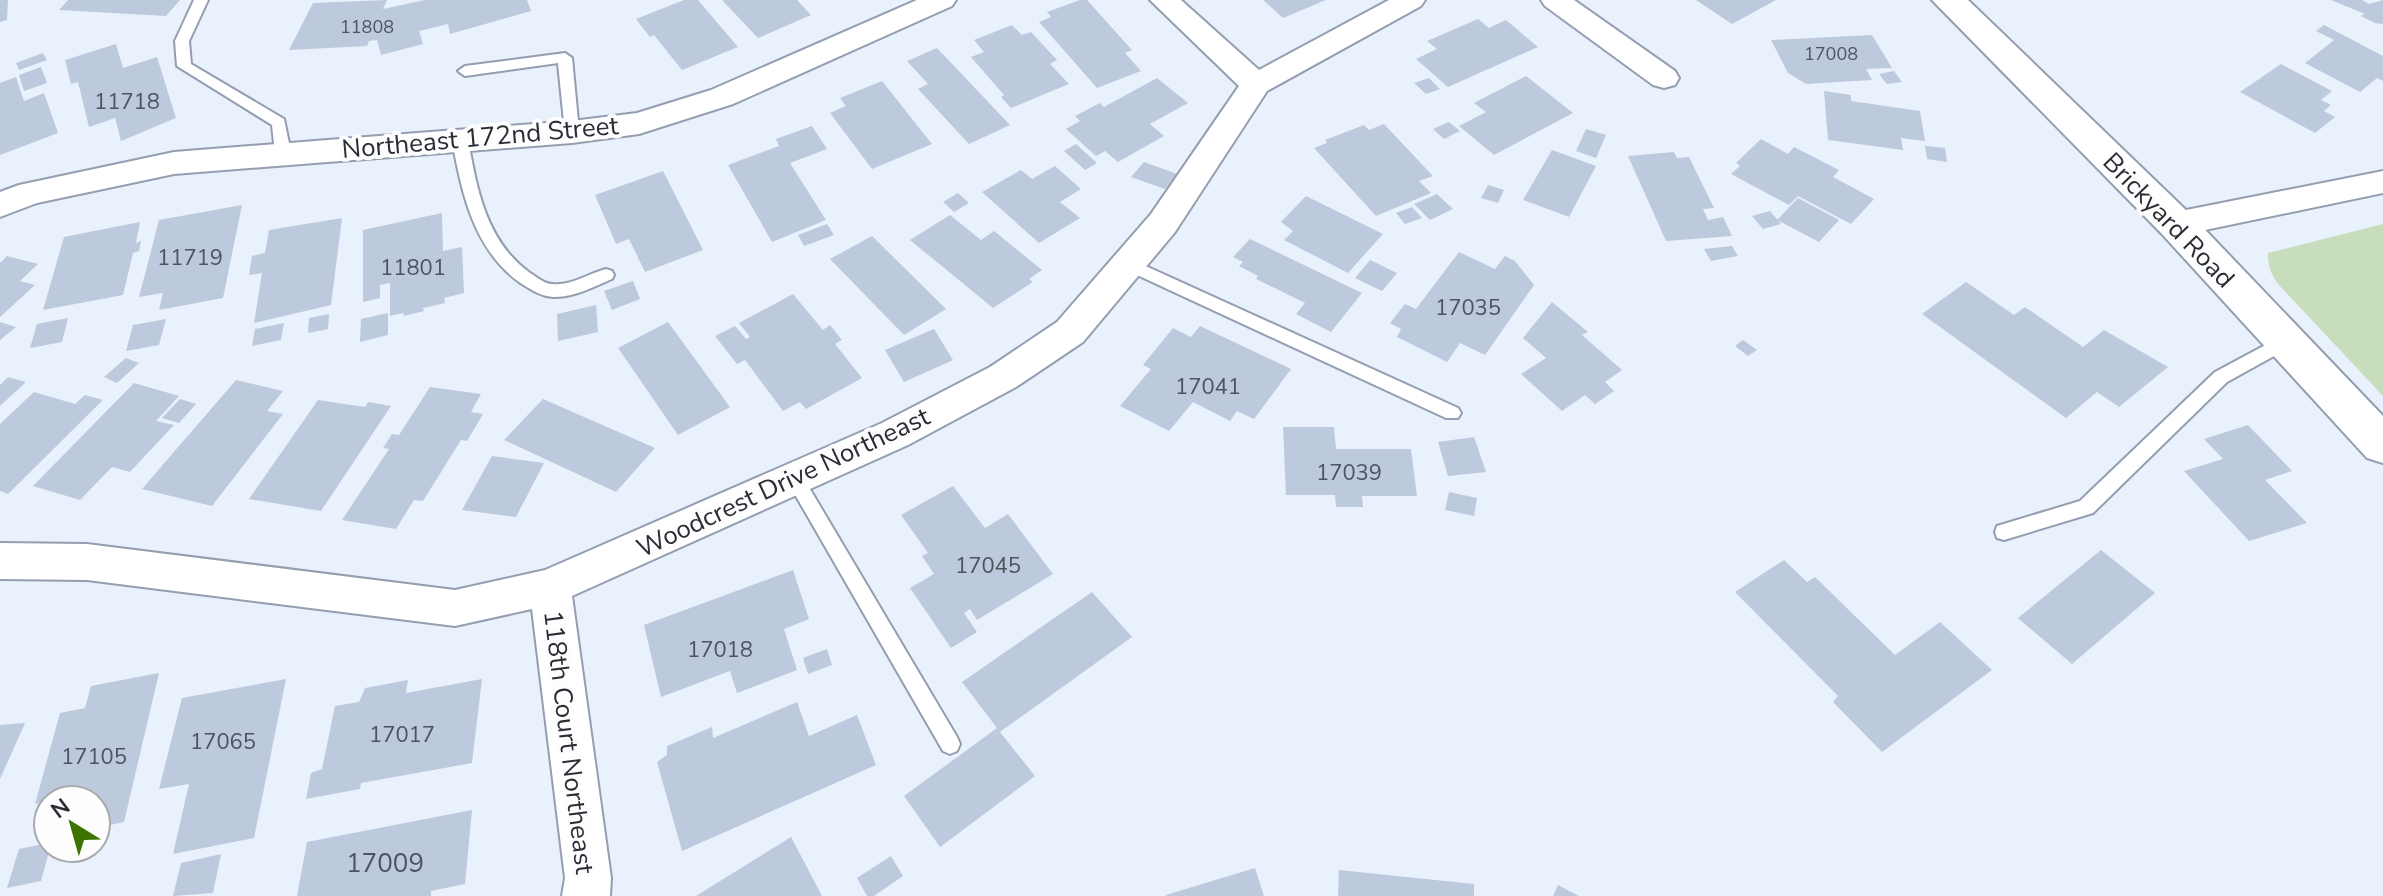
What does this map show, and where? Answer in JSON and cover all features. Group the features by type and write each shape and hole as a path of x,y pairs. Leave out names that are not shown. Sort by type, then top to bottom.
{"street":[{"name":"Northeast 172nd Street","path":"0,205 31,193 174,163 572,132 639,123 722,97 942,0"},
{"path":"1164,0 1256,84"},
{"name":"Woodcrest Drive Northeast","path":"0,561 87,562 455,608 550,587 895,434 1003,377 1070,332 1163,223 1256,84 1411,0"},
{"path":"1555,0 1664,78"},
{"name":"Brickyard Road","path":"1949,0 2176,224 2383,445"},
{"path":"2176,224 2383,182"},
{"name":"118th Court Northeast","path":"550,587 588,878 586,896"}],"lane":[{"path":"201,0 182,41 184,66 279,123 283,153"},
{"path":"465,71 565,58 572,132"},
{"path":"460,140 472,204 494,251 519,275 545,290 570,290 606,275"},
{"path":"1128,264 1452,413"},
{"path":"2004,532 2086,507 2221,377 2286,341"},
{"path":"795,479 950,744"}],"green space":[{"path":"2383,224 2383,396 2279,285 2270,270 2268,253"}],"building":[{"path":"0,0 8,0 7,20 0,22"},
{"path":"68,0 180,0 166,16 59,10"},
{"path":"387,0 383,9 425,0 527,0 531,11 450,34 448,24 419,31 423,44 381,55 377,40 369,41 367,46 289,50 313,3"},
{"path":"684,0 698,0 738,47 682,70 654,35 650,37 636,19"},
{"path":"722,0 797,0 811,15 758,38"},
{"path":"1087,0 1132,50 1125,53 1141,71 1097,88 1039,22 1051,17 1047,12"},
{"path":"1263,0 1326,0 1283,18"},
{"path":"1696,0 1776,0 1732,24"},
{"path":"2331,0 2362,0 2369,4 2383,0 2383,24 2375,23 2361,16 2365,14"},
{"path":"1478,19 1489,28 1506,20 1538,47 1448,87 1416,59 1437,49 1427,41"},
{"path":"1012,25 1022,35 1031,32 1057,60 1050,64 1069,84 1011,108 1001,97 1004,95 971,57 984,52 974,40"},
{"path":"2324,25 2383,56 2383,81 2377,78 2360,92 2305,63 2334,40 2316,31"},
{"path":"1872,35 1892,68 1866,69 1872,80 1806,84 1788,73 1771,40"},
{"path":"116,44 123,68 157,57 176,118 121,141 115,118 89,127 78,82 71,84 65,60"},
{"path":"937,48 1010,125 969,144 918,89 928,84 907,61"},
{"path":"43,53 47,60 19,70 16,63"},
{"path":"2281,64 2332,91 2321,100 2331,105 2324,111 2335,117 2315,133 2240,92"},
{"path":"41,67 47,83 24,91 19,75"},
{"path":"1894,71 1902,82 1887,84 1879,74"},
{"path":"1526,76 1573,113 1494,155 1459,126 1486,112 1474,103"},
{"path":"16,77 24,101 44,93 58,133 0,155 0,83"},
{"path":"1157,78 1188,103 1150,124 1164,136 1118,162 1105,151 1096,156 1066,129 1080,121 1075,116 1100,103 1104,107"},
{"path":"1429,78 1440,89 1426,94 1414,83"},
{"path":"882,81 932,144 872,169 830,113 846,106 840,98"},
{"path":"1824,91 1851,95 1851,101 1920,111 1925,141 1901,138 1903,150 1828,140"},
{"path":"1449,122 1460,131 1444,139 1433,129"},
{"path":"1384,124 1433,176 1419,181 1431,193 1376,216 1314,148 1327,143 1325,140 1364,125 1369,130"},
{"path":"812,126 827,149 790,163 826,220 772,242 728,165 779,146 776,139"},
{"path":"1586,129 1606,135 1596,158 1576,151"},
{"path":"1761,139 1788,154 1794,147 1839,170 1833,177 1874,199 1851,224 1798,196 1789,205 1731,174 1740,166 1736,163"},
{"path":"1076,144 1097,163 1085,170 1064,151"},
{"path":"1925,146 1945,148 1947,162 1927,159"},
{"path":"1552,150 1596,166 1569,217 1523,200"},
{"path":"1674,152 1677,158 1689,157 1714,208 1703,209 1708,220 1723,217 1732,236 1666,241 1628,156"},
{"path":"1144,162 1177,174 1165,189 1131,177"},
{"path":"1055,166 1081,189 1060,202 1080,218 1039,243 982,192 1021,170 1032,179"},
{"path":"663,171 703,250 645,272 629,239 616,244 595,195"},
{"path":"1488,185 1504,190 1498,203 1481,198"},
{"path":"958,193 969,203 954,212 943,202"},
{"path":"1437,194 1453,209 1430,220 1414,204"},
{"path":"1306,196 1383,234 1348,273 1284,240 1293,231 1281,222"},
{"path":"1798,198 1839,220 1819,242 1777,220"},
{"path":"242,205 223,298 159,310 163,293 139,297 159,220"},
{"path":"1412,207 1422,218 1405,224 1396,213"},
{"path":"1770,211 1781,224 1763,229 1752,216"},
{"path":"442,213 443,251 462,247 464,293 444,298 445,303 404,316 403,313 390,316 390,283 380,285 380,298 363,302 363,230"},
{"path":"950,215 981,240 994,231 1042,270 1029,279 1033,282 993,308 910,240"},
{"path":"342,218 331,305 254,323 262,273 249,275 252,256 265,253 269,230"},
{"path":"140,222 136,243 141,241 139,251 133,253 123,295 43,310 64,237"},
{"path":"827,224 834,235 804,246 798,235"},
{"path":"872,236 946,309 904,335 830,259"},
{"path":"1250,239 1362,293 1331,332 1296,314 1305,303 1256,279 1258,276 1239,266 1243,262 1233,257"},
{"path":"1732,246 1738,256 1711,261 1704,249"},
{"path":"1459,252 1495,269 1505,256 1515,261 1534,285 1485,355 1460,343 1447,362 1397,337 1401,329 1390,323 1405,304 1416,309"},
{"path":"7,256 38,264 20,281 35,285 0,317 0,263"},
{"path":"1370,260 1397,273 1382,291 1355,278"},
{"path":"633,281 640,299 612,310 604,291"},
{"path":"1966,282 2014,315 2025,307 2083,347 2104,330 2168,367 2119,407 2097,392 2066,418 1922,314"},
{"path":"793,294 823,330 830,325 842,340 835,344 862,378 806,409 800,402 783,411 745,360 737,364 715,336 735,326 746,339 750,337 739,323"},
{"path":"1552,302 1588,332 1582,335 1622,370 1605,382 1614,391 1595,404 1585,395 1562,411 1521,374 1546,358 1523,338"},
{"path":"596,305 598,332 558,341 557,314"},
{"path":"388,313 388,335 360,342 361,319"},
{"path":"329,314 328,329 308,333 309,318"},
{"path":"68,318 62,342 30,348 37,324"},
{"path":"166,319 159,345 126,351 133,325"},
{"path":"0,322 16,327 0,340"},
{"path":"668,322 730,407 678,435 618,348"},
{"path":"284,323 281,340 252,346 255,329"},
{"path":"1200,326 1291,369 1254,419 1237,411 1230,421 1193,402 1169,431 1120,406 1151,369 1143,365 1173,328 1191,337"},
{"path":"934,329 953,360 904,382 885,350"},
{"path":"1743,340 1757,350 1748,356 1735,346"},
{"path":"126,358 139,363 117,383 104,377"},
{"path":"8,377 26,382 0,406 0,385"},
{"path":"236,380 283,391 267,411 283,414 212,506 142,489"},
{"path":"134,383 179,396 156,421 174,425 130,472 112,467 80,500 33,486"},
{"path":"430,387 481,394 471,412 483,414 467,441 461,440 423,501 414,500 396,529 342,520 389,449 383,448 392,434 399,435"},
{"path":"34,392 75,404 85,395 103,400 8,494 0,491 0,424"},
{"path":"180,399 196,404 179,423 162,418"},
{"path":"543,399 655,448 616,492 504,440"},
{"path":"318,400 365,407 368,402 391,406 321,511 249,499"},
{"path":"2248,425 2292,471 2265,480 2307,523 2249,541 2184,471 2223,459 2204,439"},
{"path":"1283,427 1334,427 1336,449 1411,449 1417,496 1362,496 1363,507 1336,507 1335,495 1286,495"},
{"path":"1474,437 1486,472 1448,476 1438,442"},
{"path":"492,456 544,463 516,517 462,510"},
{"path":"953,486 985,528 1008,514 1053,574 977,620 970,609 964,613 977,632 951,648 910,588 934,574 922,556 928,553 901,515"},
{"path":"1449,492 1477,498 1474,516 1445,510"},
{"path":"2101,550 2155,593 2072,664 2018,618"},
{"path":"1784,560 1807,582 1815,577 1895,655 1940,622 1992,670 1882,752 1833,702 1838,696 1735,592"},
{"path":"793,570 809,619 784,629 797,670 737,693 730,671 661,697 644,625"},
{"path":"1092,592 1132,637 1000,732 1035,776 940,847 904,796 997,728 962,682"},
{"path":"827,649 832,665 808,674 803,658"},
{"path":"159,673 124,822 112,825 112,784 40,784 60,713 85,708 91,686"},
{"path":"286,679 254,838 173,854 189,784 159,789 182,698"},
{"path":"482,679 472,763 361,783 360,789 306,799 311,773 322,769 335,706 359,702 365,688 408,680 406,693"},
{"path":"797,702 809,736 857,715 876,765 682,851 657,762 667,755 667,746 712,727 713,738"},
{"path":"25,723 0,779 0,725"},
{"path":"472,810 465,884 431,891 431,896 297,896 307,842"},
{"path":"791,837 822,896 696,896"},
{"path":"32,846 32,864 46,864 41,881 7,888 19,849"},
{"path":"221,854 213,893 173,896 181,863"},
{"path":"891,856 903,876 874,896 867,896 857,878"},
{"path":"1255,868 1264,896 1166,896 1166,895"},
{"path":"1339,870 1474,884 1474,896 1338,896"},
{"path":"1558,885 1579,896 1553,896"}]}
